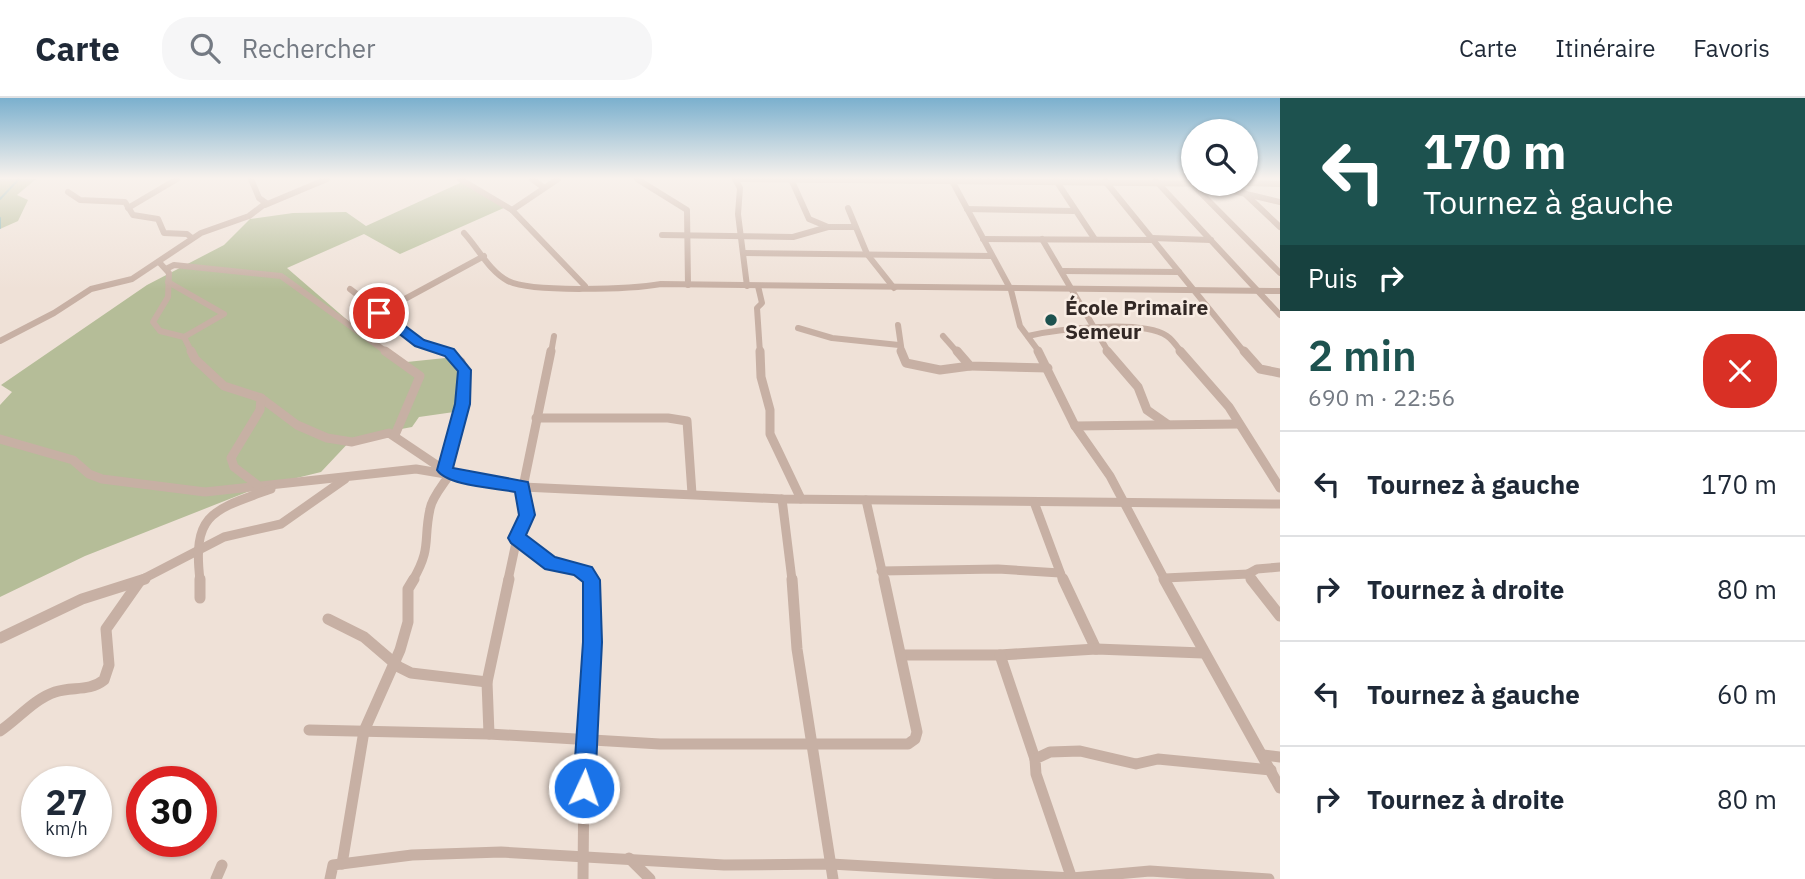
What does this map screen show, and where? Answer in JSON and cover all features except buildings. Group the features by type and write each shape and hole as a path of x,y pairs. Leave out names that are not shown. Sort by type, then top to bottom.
{"street":[{"path":"136,215 158,219 164,233 187,234 192,238"},
{"path":"0,341 54,313 90,289 132,279 208,229 250,215"},
{"path":"518,215 585,286"},
{"path":"685,215 688,285"},
{"path":"738,215 743,236 747,286"},
{"path":"806,215 828,227"},
{"path":"851,215 867,254 894,288"},
{"path":"970,215 1011,290 1015,317 1048,368 1075,426 1110,476 1203,653 1280,788"},
{"path":"1077,215 1094,239"},
{"path":"1134,215 1251,360 1260,369 1280,373"},
{"path":"1189,215 1280,316"},
{"path":"1223,215 1280,273"},
{"path":"662,234 793,237 828,227 855,227"},
{"path":"464,233 510,284 1280,291"},
{"path":"982,239 1212,240"},
{"path":"1042,239 1075,291 1104,346 1138,387 1147,410 1167,424"},
{"path":"744,253 992,256"},
{"path":"379,313 484,256"},
{"path":"159,262 169,273 168,282 168,298 157,309 153,323 160,331 184,337 224,314 168,282"},
{"path":"166,269 174,265 281,276 420,376 395,435"},
{"path":"1063,271 1179,272"},
{"path":"758,286 762,303 757,308 760,322 757,341 762,365 761,377 770,410 770,434 801,499"},
{"path":"342,864 364,731 400,650 408,622 408,589 423,563 429,542 430,507 447,472 462,404 465,370 449,352 420,343 350,289"},
{"path":"898,325 903,361 912,366 940,370 970,366 1048,368"},
{"path":"1028,337 1058,329 1093,327 1130,328 1167,336 1209,383 1280,488"},
{"path":"798,328 815,336 882,346 899,345"},
{"path":"489,734 487,682 517,538 527,515 523,487 554,336"},
{"path":"943,336 970,366"},
{"path":"184,337 195,359 224,386 261,398 297,425 327,438 352,442 389,433 447,472"},
{"path":"260,486 234,467 231,458 260,410 261,398"},
{"path":"536,418 644,417 687,421 692,494"},
{"path":"1075,426 1239,424"},
{"path":"0,439 73,460 89,474 102,479 205,492 416,469 447,472 523,487 782,499 1280,504"},
{"path":"0,638 82,599 140,581 224,537 281,524 348,477"},
{"path":"200,598 202,583 196,551 198,533 214,515 282,485"},
{"path":"782,499 784,536 792,573 791,592 797,649 833,879"},
{"path":"309,730 489,734 588,742 908,744 915,739 917,732 904,655 881,571 866,500"},
{"path":"1034,502 1060,573 1096,649"},
{"path":"517,538 551,563 586,572 591,580 593,642 588,742 584,766 583,879"},
{"path":"1165,578 1248,574 1256,569 1280,567"},
{"path":"881,571 998,569 1060,573"},
{"path":"1248,574 1280,615"},
{"path":"0,731 51,693 92,687 104,678 110,667 111,655 106,629 140,581"},
{"path":"328,619 364,637 393,662 411,673 487,682"},
{"path":"904,655 1000,655 1096,649 1203,653"},
{"path":"1000,655 1035,759 1036,774 1072,878"},
{"path":"1035,759 1050,752 1080,751 1136,764 1158,759 1271,770"},
{"path":"1263,755 1280,757"},
{"path":"330,879 333,864 452,853 585,855 724,865 831,864 952,875 1072,878 1150,871 1269,879"},
{"path":"628,858 650,879"},
{"path":"216,879 222,865"}],"green space":[{"path":"0,215 21,215 18,221 0,229"},
{"path":"275,215 351,215 366,226 389,215 487,215 400,254 364,234 287,268 397,363 455,357 463,384 454,412 419,417 412,427 353,438 321,472 260,487 85,556 0,597 0,405 12,392 1,385 147,285 224,245 250,219"}],"waterway":[{"path":"0,218 0,228"}],"place":[{"name":"École Primaire Semeur","path":"1051,320"}],"route":[{"path":"379,313 420,343 449,352 465,370 462,404 445,470 450,474 523,487 527,515 517,538 540,557 551,563 586,572 591,580 593,642 584,788"}]}
